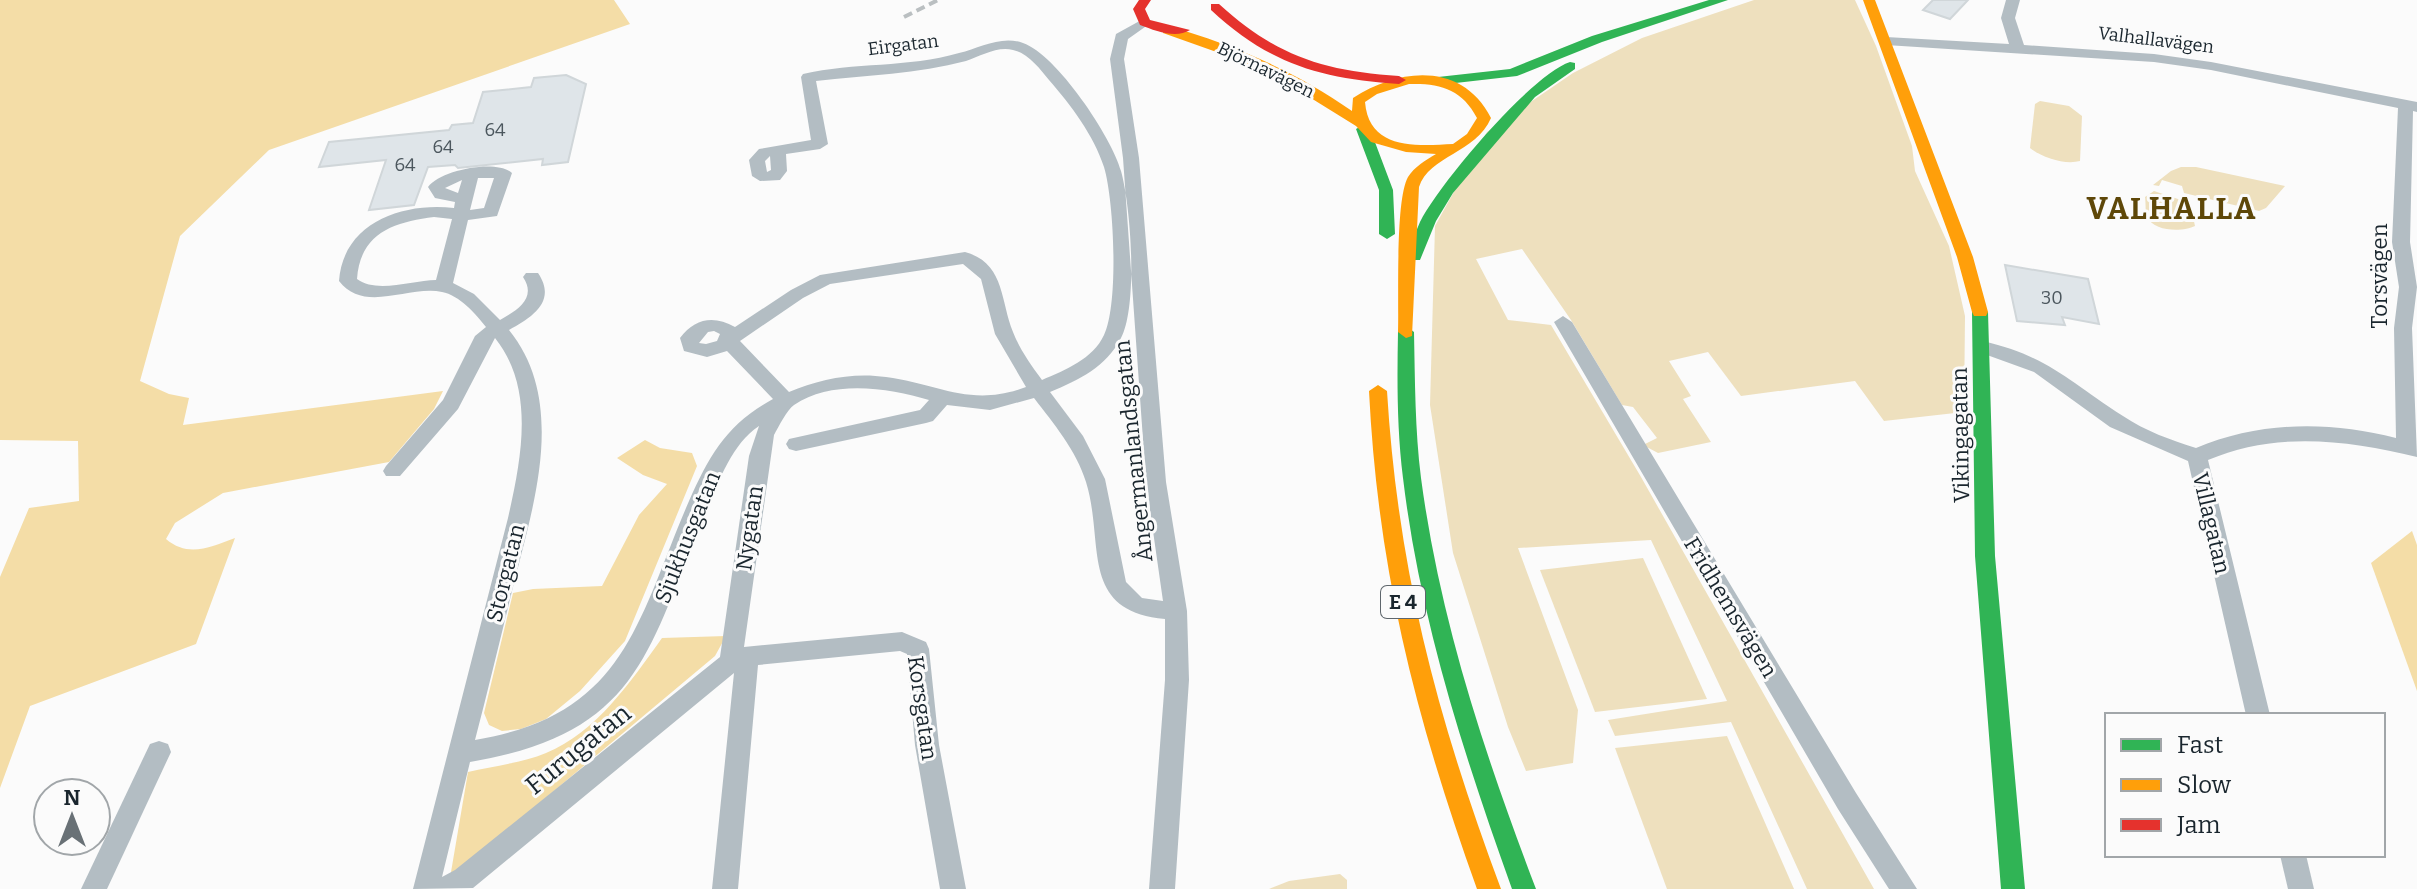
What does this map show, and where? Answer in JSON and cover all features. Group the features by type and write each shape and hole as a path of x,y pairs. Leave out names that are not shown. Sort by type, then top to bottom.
{"main road":[{"path":"1145,0 1139,13 1145,22"},
{"name":"E 4","path":"1361,125 1356,108 1363,95 1378,85 1399,80 1436,81 1512,73 1560,52 1722,0"},
{"name":"Vikingagatan","path":"1869,0 1965,257 1982,319 1985,556 2013,889"},
{"path":"1168,30 1186,30 1203,25 1213,17 1212,4"},
{"name":"Björnavägen","path":"1212,4 1243,34 1315,69 1350,78 1399,80"},
{"name":"Björnavägen","path":"1145,22 1249,57 1333,103 1361,125"},
{"name":"E 4","path":"1524,889 1460,716 1423,564 1404,413 1410,186 1421,167 1472,139 1485,120 1524,83 1631,30"},
{"path":"1409,270 1428,221 1447,191 1530,94 1592,50"},
{"name":"E 4","path":"1436,81 1458,88 1475,99 1485,120"},
{"path":"1361,125 1380,141 1403,149 1429,151 1453,148"},
{"path":"1361,125 1386,190 1386,256"},
{"name":"E 4","path":"1378,373 1383,476 1395,564 1409,634 1455,802 1489,889"}],"street":[{"path":"2013,0 2008,8 2008,20 2018,49"},
{"name":"Ångermanlandsgatan","path":"1145,22 1129,30 1120,41 1106,118 1131,158 1156,482 1176,611 1177,680 1162,889"},
{"name":"Valhallavägen","path":"1886,41 2136,57 2211,66 2411,106"},
{"name":"Eirgatan","path":"778,151 820,144 808,77 959,59 993,46 1013,45 1036,55 1106,118"},
{"name":"Torsvägen","path":"2411,106 2401,242 2408,287 2403,328 2411,448"},
{"name":"Sjukhusgatan","path":"461,753 540,737 574,720 601,695 639,648 724,449 746,425 809,390 861,382 889,383 942,398 985,404 1037,390 1078,372 1097,359 1118,327 1123,304 1106,118"},
{"path":"462,208 436,187 447,178 471,175 504,173 491,212 462,208 402,216 383,223 362,241 348,268 348,281 356,288 370,291 443,286 462,208 471,175"},
{"path":"786,401 728,340 797,294 826,279 965,258 974,261 989,274 1005,337 1037,390 1085,453 1102,500 1113,582 1127,601 1148,608 1176,611"},
{"path":"393,471 451,404 484,336 523,315 533,306 538,286 532,277"},
{"name":"Storgatan","path":"426,889 519,518 530,457 531,398 514,348 478,306 443,286"},
{"name":"Fridhemsvägen","path":"1563,322 1847,801 1904,889"},
{"path":"1983,347 2014,354 2040,365 2121,424 2154,441 2197,456"},
{"path":"796,444 926,416 942,398"},
{"name":"Nygatan","path":"725,889 739,659 759,456 769,423 786,401"},
{"name":"Villagatan","path":"2258,713 2197,456 2228,442 2272,434 2323,435 2411,448"},
{"name":"Korsgatan","path":"739,659 902,641 918,649 927,745 953,889"},
{"name":"Furugatan","path":"446,889 464,879 739,659"},
{"path":"94,889 159,752"},
{"path":"2293,857 2301,889"}],"shaded area":[{"path":"0,0 614,0 630,24 269,150 180,236 140,381 169,394 189,398 183,425 443,391 434,409 389,462 223,493 175,523 166,539 183,548 200,549 235,538 196,644 30,706 0,788 0,577 29,508 79,501 78,441 0,440"},
{"path":"1754,0 1855,0 1876,46 1912,146 1915,171 1949,246 1965,316 1964,412 1884,421 1855,381 1741,396 1708,352 1669,361 1691,396 1683,399 1711,442 1658,453 1643,445 1657,438 1633,407 1622,405 1571,320 1522,249 1476,259 1508,320 1551,325 1641,477 1874,889 1807,889 1731,722 1615,736 1608,720 1727,701 1651,540 1518,548 1578,710 1573,763 1526,771 1508,727 1453,553 1430,405 1435,226 1487,132 1573,73 1642,38"},
{"path":"2040,101 2069,106 2082,116 2080,161 2054,160 2030,148 2035,104"},
{"path":"2181,167 2196,167 2285,186 2266,208 2259,211 2184,193 2182,186 2162,180 2159,186 2153,185"},
{"path":"2154,191 2190,203 2195,226 2169,229 2151,222 2146,215 2145,197"},
{"path":"645,440 660,448 692,453 697,466 625,641 580,691 546,719 521,729 502,731 489,725 484,713 513,593 533,589 602,586 639,515 667,484 643,475 617,458"},
{"path":"2412,531 2417,545 2417,691 2371,563"},
{"path":"1643,558 1707,699 1595,712 1540,570"},
{"path":"726,636 715,656 450,878 468,772 517,762 564,744 612,704 662,638"},
{"path":"1727,736 1794,889 1667,889 1615,748"},
{"path":"1340,874 1347,880 1347,889 1269,889 1289,881"}],"building":[{"path":"1933,0 1968,0 1950,19 1923,10"},
{"path":"566,75 586,84 568,162 542,165 543,159 458,168 455,165 428,167 414,205 369,210 386,160 319,167 329,142 449,130 452,125 473,123 483,92 531,87 534,78"},
{"path":"2005,265 2088,279 2099,324 2062,317 2065,325 2017,321"}],"railway":[{"path":"904,17 938,0"}],"traffic: fast":[{"path":"1438,81 1512,73 1597,39 1722,0"},
{"path":"1414,256 1428,221 1447,191 1530,94 1570,66"},
{"path":"1363,129 1386,190 1387,234"},
{"path":"1980,312 1985,556 2013,889"},
{"path":"1406,332 1406,404 1412,476 1436,616 1476,754 1524,889"}],"traffic: slow":[{"path":"1869,0 1965,257 1980,312"},
{"path":"1168,30 1290,79 1358,122"},
{"path":"1406,332 1408,226 1415,178 1432,162 1472,137 1484,118 1476,101 1463,90 1428,80 1390,84 1358,101 1359,118 1376,139 1406,148 1453,148"},
{"path":"1378,391 1389,520 1412,645 1446,767 1489,889"}],"traffic: jam":[{"path":"1145,0 1139,9 1145,22 1162,29 1184,30"},
{"path":"1215,7 1256,42 1299,63 1346,75 1399,80"}],"district":[{"name":"VALHALLA","path":"2172,209"}]}
